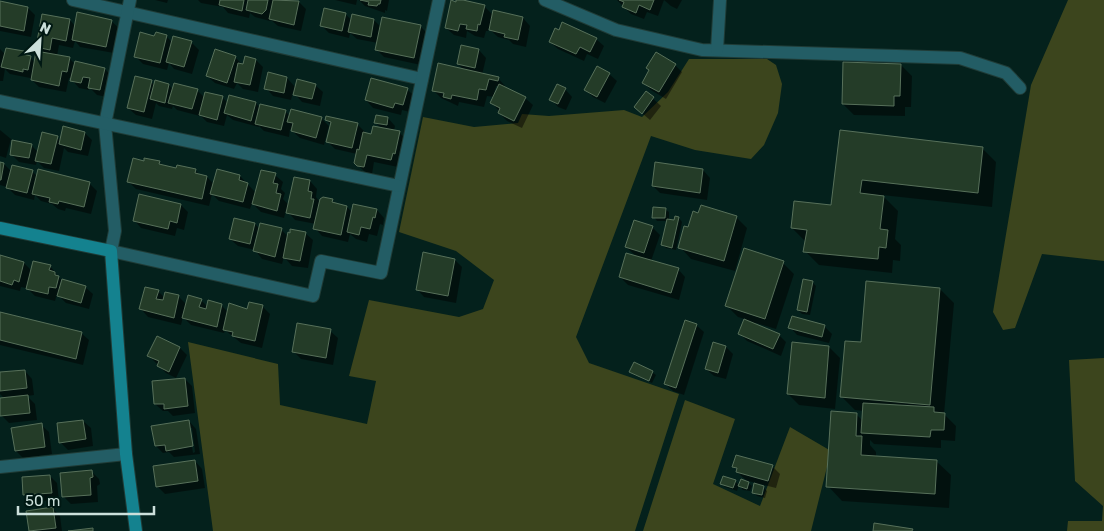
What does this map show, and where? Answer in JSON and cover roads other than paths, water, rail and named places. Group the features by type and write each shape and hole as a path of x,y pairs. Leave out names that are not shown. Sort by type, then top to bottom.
{"street":[{"path":"73,0 129,6 422,79"},
{"path":"0,228 313,296 321,261 380,273 439,0"},
{"path":"545,0 616,30 702,50 960,58 1006,73 1020,88"},
{"path":"717,50 720,0"},
{"path":"129,6 105,124 115,231 111,251 126,454 136,531"},
{"path":"0,101 399,186"},
{"path":"0,467 126,454"}]}
